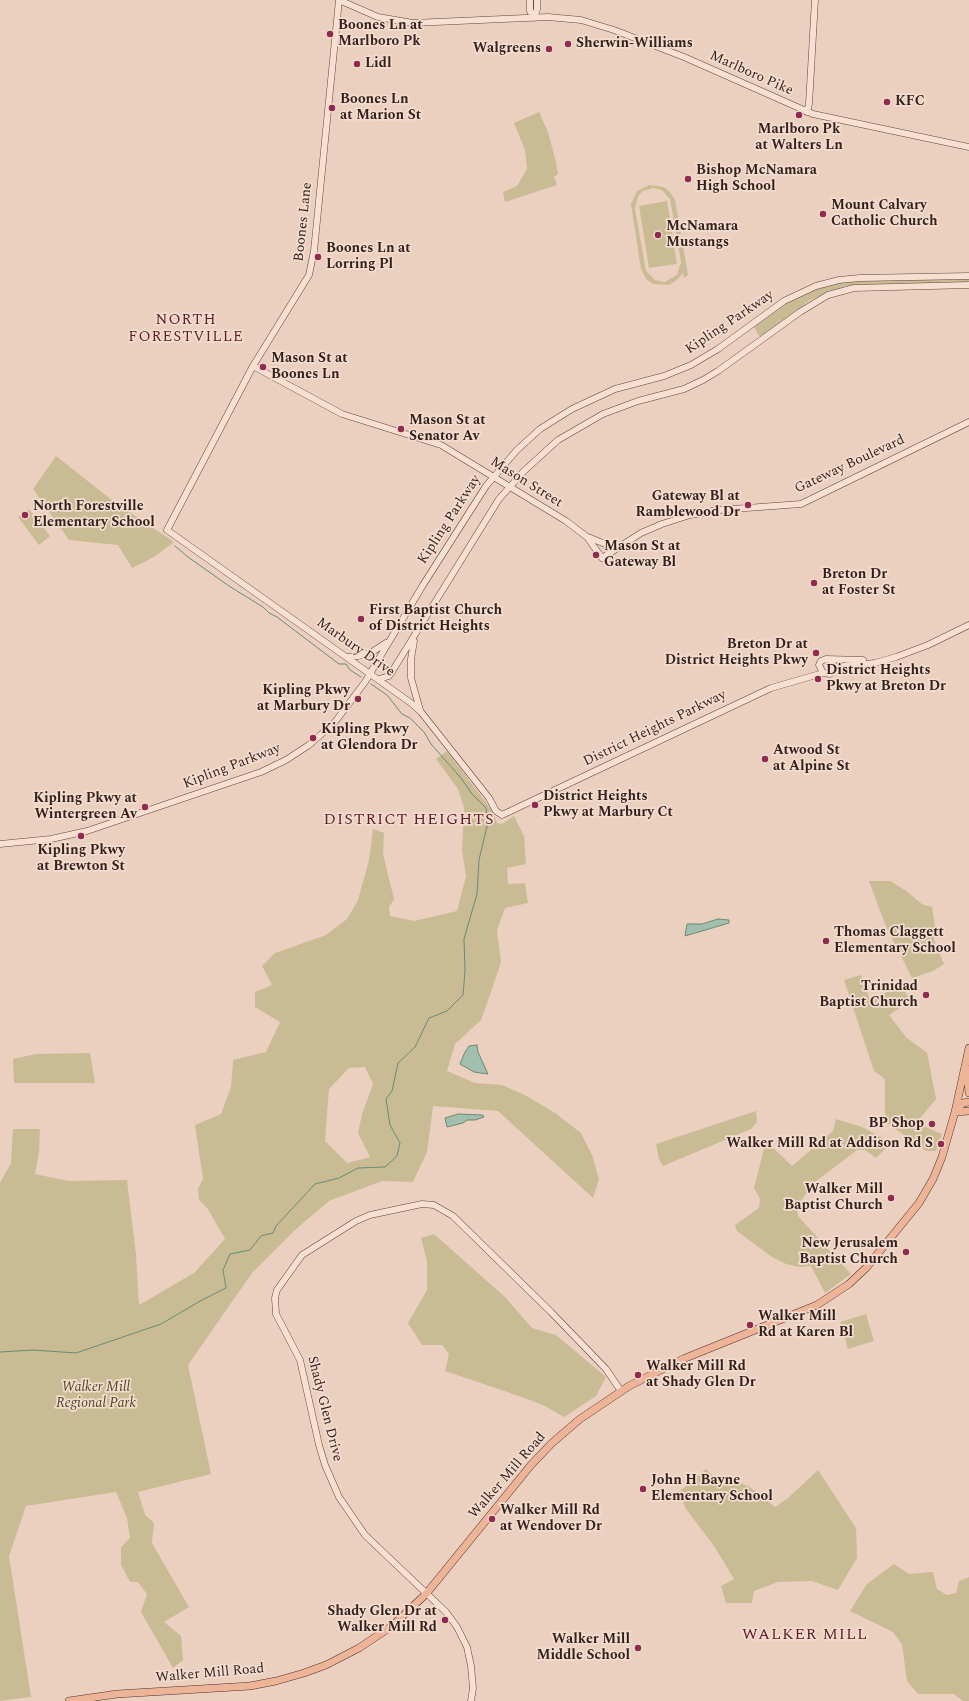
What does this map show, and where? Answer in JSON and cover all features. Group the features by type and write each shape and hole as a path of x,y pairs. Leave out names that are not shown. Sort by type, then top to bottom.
{"main road":[{"path":"968,1049 969,1093"},
{"name":"Walker Mill Road","path":"69,1701 117,1694 250,1686 296,1676 326,1665 359,1648 392,1626 426,1594 541,1454 580,1419 621,1391 708,1347 816,1305 849,1284 874,1258 925,1194 942,1157 955,1112 968,1049"},
{"path":"955,1112 963,1103 969,1102"},
{"path":"955,1112 969,1110"}],"street":[{"name":"Marlboro Pike","path":"339,0 378,17 414,23 570,18 603,27 684,58 807,112 894,132 969,146"},
{"name":"Boones Lane","path":"167,530 253,366 302,290 312,266 339,0"},
{"path":"530,0 530,11 534,18"},
{"path":"534,18 537,9 537,0"},
{"path":"807,112 809,104 815,0"},
{"name":"Kipling Parkway","path":"0,844 51,839 87,831 237,781 279,764 310,745 330,727 348,706 370,673 470,508 493,477 517,450 540,429 572,409 615,390 664,376 691,365 718,349 784,301 804,290 822,284 846,280 969,276"},
{"path":"379,679 391,674 489,515 509,487 539,456 580,426 622,406 666,395 703,380 718,372 809,305 828,295 854,288 969,284"},
{"name":"Mason Street","path":"253,366 342,414 441,445 566,521 587,537 602,558"},
{"name":"Gateway Boulevard","path":"602,558 615,548 653,528 699,513 719,510 801,504 969,422"},
{"name":"Marbury Drive","path":"167,530 379,679 421,712 490,798 496,811 502,815"},
{"path":"587,537 615,548"},
{"path":"885,660 830,660 821,661 819,667 823,673 830,674 835,667 875,663 885,660 915,650 969,625"},
{"path":"416,634 412,650 411,670 413,686 421,712"},
{"path":"347,657 372,652 391,637"},
{"path":"830,660 835,667"},
{"name":"District Heights Parkway","path":"502,815 742,701 788,682 823,673"},
{"name":"Shady Glen Drive","path":"472,1701 473,1688 471,1666 465,1643 457,1627 446,1612 374,1546 355,1524 339,1496 325,1465 303,1368 277,1317 275,1298 277,1290 299,1258 338,1231 365,1216 422,1204 434,1205 454,1216 551,1312 606,1369 621,1391"}],"green space":[{"path":"539,112 548,132 556,162 558,174 554,177 557,185 505,202 503,192 517,186 527,169 525,150 514,123"},
{"path":"649,185 664,187 670,192 675,200 688,275 684,278 683,273 677,280 669,285 653,284 646,279 641,269 631,204 637,191","holes":["653,188 662,190 670,199 681,262 677,275 665,282 655,280 646,271 635,209 638,196 643,191"]},
{"name":"McNamara Mustangs","path":"667,201 677,264 649,268 639,206"},
{"path":"969,277 969,281 966,282 851,285 810,300 763,336 759,336 754,327 785,302 814,288 843,281"},
{"path":"56,456 113,501 174,542 154,557 132,568 118,545 69,540 33,489"},
{"path":"29,509 50,536 39,545 18,517"},
{"name":"Walker Mill Regional Park","path":"447,751 493,812 497,823 502,824 514,816 524,836 526,864 507,868 508,884 525,883 528,903 505,908 497,930 501,962 491,992 481,1020 455,1044 447,1071 475,1083 502,1085 525,1095 555,1113 581,1133 592,1155 599,1179 593,1198 498,1111 433,1106 427,1152 413,1182 382,1181 329,1201 295,1230 252,1273 188,1365 211,1474 138,1492 145,1515 154,1523 152,1543 189,1607 164,1622 181,1636 183,1660 173,1668 141,1612 147,1594 138,1582 130,1582 121,1565 121,1547 130,1538 127,1518 116,1492 26,1506 9,1556 31,1697 0,1701 0,1183 11,1163 13,1129 40,1129 39,1152 35,1174 68,1181 127,1180 136,1255 139,1305 194,1273 225,1239 208,1209 199,1200 198,1189 203,1179 195,1125 221,1114 231,1087 233,1060 266,1052 280,1022 255,1007 255,992 272,985 262,966 275,953 326,935 347,919 358,900 369,860 373,829 384,833 383,854 394,899 389,907 390,916 414,921 457,911 466,876 462,850 464,808 458,789 436,759","holes":["365,1067 373,1084 362,1114 358,1133 370,1157 347,1163 325,1141 329,1089 349,1068"]},
{"path":"869,881 890,881 905,890 923,905 932,907 935,926 934,940 944,964 933,971 912,978 885,924"},
{"path":"861,975 870,1000 900,986 911,1000 889,1015 906,1037 927,1053 936,1099 916,1123 942,1134 936,1151 926,1151 885,1121 885,1079 874,1071 844,980"},
{"path":"90,1053 95,1083 14,1083 13,1059 36,1054"},
{"path":"756,1111 757,1122 751,1129 663,1166 659,1159 656,1144"},
{"path":"836,1119 862,1127 891,1143 876,1158 865,1150 857,1150 815,1182 796,1207 798,1216 851,1274 825,1293 811,1266 800,1267 786,1264 772,1257 737,1231 735,1225 759,1208 760,1199 754,1188 766,1141 792,1166 833,1131"},
{"path":"434,1234 505,1297 532,1328 556,1335 606,1377 596,1396 564,1417 545,1406 445,1371 449,1354 442,1345 422,1345 408,1323 427,1290 427,1261 421,1238"},
{"path":"866,1314 874,1341 848,1349 840,1322"},
{"path":"706,1469 719,1482 732,1479 750,1487 775,1507 788,1498 818,1470 856,1528 857,1558 838,1590 812,1581 778,1582 754,1591 752,1603 726,1603 721,1586 734,1579 714,1546 686,1509 679,1492"},
{"path":"894,1564 909,1574 933,1572 937,1589 947,1595 956,1593 959,1581 969,1577 969,1701 963,1701 954,1694 918,1694 907,1681 902,1644 893,1632 850,1611 867,1584"}],"shaded area":[{"path":"718,919 729,920 729,923 685,936 687,924 702,924"},
{"path":"477,1045 478,1052 488,1074 474,1072 460,1064 469,1046"},
{"path":"458,1114 483,1115 484,1117 475,1120 467,1120 463,1123 447,1127 445,1118"}],"waterway":[{"path":"175,546 229,586 277,617 339,664 346,664 350,670 361,677"},
{"path":"0,1352 33,1350 76,1353 161,1324 226,1288 223,1270 230,1254 250,1250 261,1236 273,1233 276,1226 315,1184 339,1178 358,1168 385,1167 397,1156 400,1143 390,1125 386,1099 392,1091 398,1063 415,1047 429,1018 447,1011 463,995 465,971 464,939 477,894 479,860 488,822 486,808 472,794 461,778 431,744 424,732 410,718 402,714 387,695 371,684"}],"place":[{"name":"Boones Ln at Marlboro Pk","path":"330,34"},
{"name":"Sherwin-Williams","path":"568,44"},
{"name":"Walgreens","path":"549,49"},
{"name":"Lidl","path":"357,64"},
{"name":"KFC","path":"887,102"},
{"name":"Boones Ln at Marion St","path":"332,108"},
{"name":"Marlboro Pk at Walters Ln","path":"799,115"},
{"name":"Bishop McNamara High School","path":"688,179"},
{"name":"Mount Calvary Catholic Church","path":"823,214"},
{"name":"McNamara Mustangs","path":"658,235"},
{"name":"Boones Ln at Lorring Pl","path":"318,257"},
{"name":"Mason St at Boones Ln","path":"263,367"},
{"name":"Mason St at Senator Av","path":"401,429"},
{"name":"Gateway Bl at Ramblewood Dr","path":"748,505"},
{"name":"North Forestville Elementary School","path":"25,515"},
{"name":"Mason St at Gateway Bl","path":"596,555"},
{"name":"Breton Dr at Foster St","path":"814,583"},
{"name":"First Baptist Church of District Heights","path":"361,619"},
{"name":"Breton Dr at District Heights Pkwy","path":"816,653"},
{"name":"District Heights Pkwy at Breton Dr","path":"818,679"},
{"name":"Kipling Pkwy at Marbury Dr","path":"358,699"},
{"name":"Kipling Pkwy at Glendora Dr","path":"313,738"},
{"name":"Atwood St at Alpine St","path":"765,759"},
{"name":"District Heights Pkwy at Marbury Ct","path":"535,805"},
{"name":"Kipling Pkwy at Wintergreen Av","path":"145,807"},
{"name":"Kipling Pkwy at Brewton St","path":"81,836"},
{"name":"Thomas Claggett Elementary School","path":"826,941"},
{"name":"Trinidad Baptist Church","path":"926,995"},
{"name":"BP Shop","path":"932,1124"},
{"name":"Walker Mill Rd at Addison Rd S","path":"941,1144"},
{"name":"Walker Mill Baptist Church","path":"891,1198"},
{"name":"New Jerusalem Baptist Church","path":"906,1252"},
{"name":"Walker Mill Rd at Karen Bl","path":"750,1325"},
{"name":"Walker Mill Rd at Shady Glen Dr","path":"638,1375"},
{"name":"John H Bayne Elementary School","path":"643,1489"},
{"name":"Walker Mill Rd at Wendover Dr","path":"492,1519"},
{"name":"Shady Glen Dr at Walker Mill Rd","path":"445,1620"},
{"name":"Walker Mill Middle School","path":"638,1648"}],"district":[{"name":"NORTH FORESTVILLE","path":"186,330"},
{"name":"DISTRICT HEIGHTS","path":"409,821"},
{"name":"WALKER MILL","path":"805,1636"}]}
